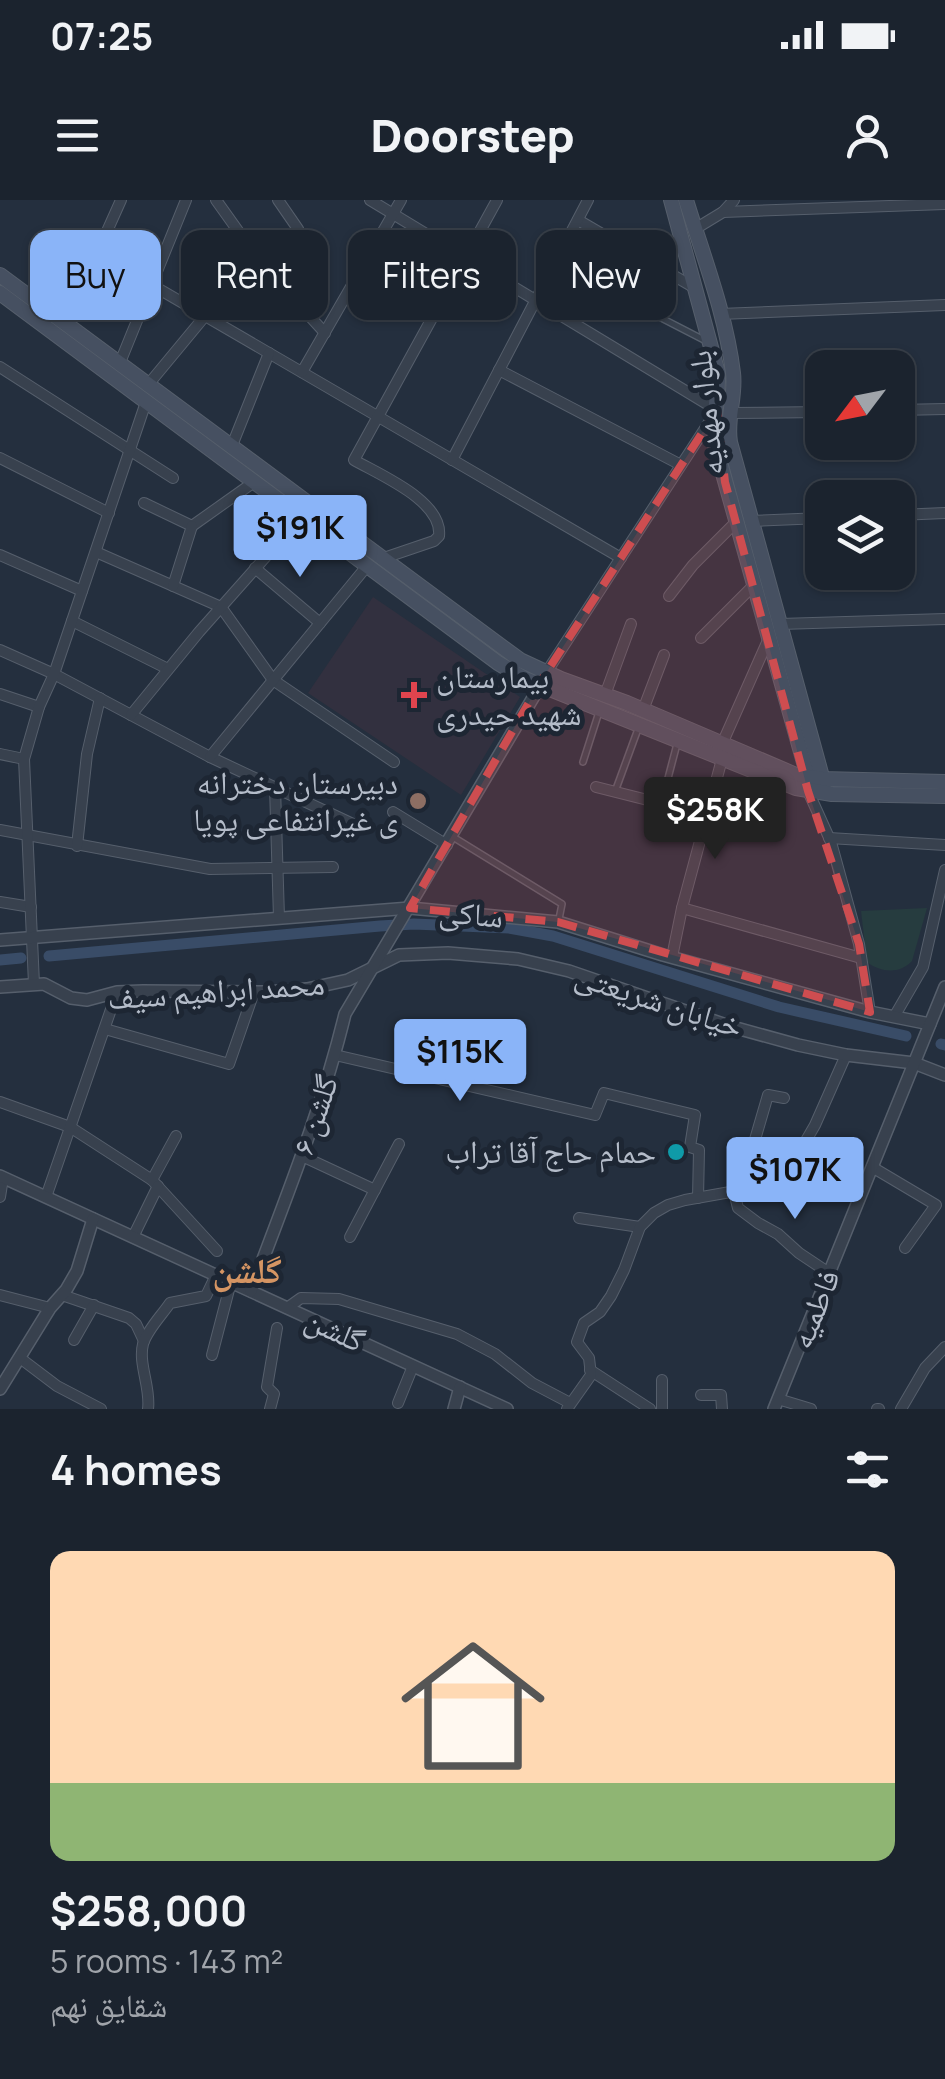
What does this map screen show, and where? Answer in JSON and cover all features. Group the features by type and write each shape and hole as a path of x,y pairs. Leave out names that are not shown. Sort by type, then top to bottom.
{"main road":[{"name":"بلوار مهدیه","path":"671,200 711,344 724,411"},
{"name":"بلوار مهدیه","path":"686,200 733,371 714,436 780,624 816,785"},
{"path":"0,275 119,365 254,482 543,680 722,751"},
{"path":"0,292 231,448 374,563"},
{"name":"بلوار مهدیه","path":"743,521 754,585 816,785"},
{"path":"641,717 678,740 722,751 816,785 945,796"},
{"path":"816,785 945,782"}],"street":[{"path":"107,230 121,200"},
{"path":"161,262 186,200"},
{"path":"216,200 238,230"},
{"path":"278,200 297,230"},
{"path":"370,200 420,230"},
{"path":"302,372 402,200"},
{"path":"481,230 497,200"},
{"path":"573,230 588,200"},
{"path":"695,229 723,212 734,200"},
{"path":"723,212 945,204"},
{"path":"578,220 696,288"},
{"path":"452,460 536,301 516,289"},
{"path":"720,314 945,304"},
{"path":"65,325 67,320"},
{"path":"119,365 138,320"},
{"path":"34,984 24,759 149,393 202,320"},
{"path":"212,320 621,558"},
{"path":"313,320 325,334"},
{"path":"210,757 374,563 439,536 436,518 424,503 354,460 432,320"},
{"path":"568,320 724,411 805,412"},
{"path":"231,448 269,353"},
{"path":"0,367 173,478"},
{"path":"500,370 681,465"},
{"path":"915,410 945,409"},
{"path":"543,680 681,465 724,411"},
{"path":"0,458 108,513"},
{"path":"173,586 192,526 254,482"},
{"path":"144,504 192,526"},
{"path":"915,514 945,513"},
{"path":"131,715 300,516"},
{"path":"669,596 693,565 743,521 805,519"},
{"path":"96,552 221,607 273,680 394,762"},
{"path":"0,555 82,591"},
{"path":"255,568 320,623"},
{"path":"702,638 754,585"},
{"path":"780,624 945,619"},
{"path":"72,621 168,669"},
{"path":"603,702 631,624"},
{"path":"672,956 722,751 769,638"},
{"path":"0,650 54,674 210,757 355,824"},
{"path":"641,717 664,655"},
{"name":"گلشن ۶","path":"251,1292 302,1156 336,1055 345,1014 543,680"},
{"path":"0,694 39,707"},
{"path":"78,846 87,754 100,698"},
{"path":"0,754 24,759"},
{"path":"816,785 861,958 870,1012"},
{"path":"274,787 278,918"},
{"path":"596,787 707,815"},
{"path":"393,812 450,841"},
{"path":"0,830 210,869 333,868"},
{"path":"829,838 945,845"},
{"path":"894,1017 923,967 945,870"},
{"path":"0,902 31,907"},
{"path":"682,908 861,958"},
{"name":"ساکی","path":"0,940 408,912 558,922 870,1012 930,1024"},
{"name":"خیابان شریعتی","path":"373,969 399,955 518,958 798,1046 914,1064 945,1075"},
{"name":"محمد ابراهیم سیف","path":"0,987 44,984 71,998 86,1000 118,992 254,992 306,989 348,980 373,969"},
{"name":"فاطمیه","path":"776,1404 945,986"},
{"path":"46,1197 118,992"},
{"path":"105,1029 229,1064 254,992"},
{"path":"930,1024 945,1028"},
{"path":"336,1055 594,1115 604,1092 695,1115 690,1146 698,1150 698,1198"},
{"path":"287,1308 300,1298 339,1299 457,1334 495,1354 568,1406 591,1375 589,1358 577,1342 584,1323 600,1312 611,1296 640,1227 668,1205 737,1191 771,1181 786,1171 815,1125 846,1055"},
{"path":"784,1098 768,1095 737,1191 738,1208 830,1273"},
{"path":"0,1102 70,1127 155,1183 217,1251"},
{"path":"133,1237 176,1136"},
{"path":"350,1238 399,1144"},
{"path":"302,1156 375,1190"},
{"path":"872,1166 936,1205 905,1248"},
{"path":"0,1197 2,1177"},
{"name":"گلشن","path":"2,1177 508,1409"},
{"path":"579,1218 640,1227"},
{"path":"0,1389 78,1271 93,1219"},
{"path":"148,1409 144,1340 170,1303 206,1296 216,1276"},
{"path":"212,1355 231,1282"},
{"path":"62,1295 129,1318 144,1340"},
{"path":"0,1296 50,1308"},
{"path":"74,1340 94,1306"},
{"path":"270,1409 274,1394 266,1387 277,1328"},
{"path":"902,1409 925,1368 945,1347"},
{"path":"20,1358 56,1386 100,1409"},
{"path":"398,1403 413,1366"},
{"path":"590,1370 650,1409"},
{"path":"662,1380 662,1409"},
{"path":"454,1409 460,1387"},
{"path":"700,1396 721,1395 722,1409"},
{"path":"776,1404 810,1409"}],"lane":[{"path":"666,320 711,344"},
{"path":"583,762 603,702"},
{"path":"614,792 641,717"},
{"path":"662,804 678,740"},
{"path":"450,841 562,904 558,922"}],"highlighted area":[{"path":"717,410 725,482 808,791 859,944 870,1012 558,922 410,908 546,673"}],"shaded area":[{"name":"بیمارستان شهید حیدری","path":"373,597 520,697 461,795 308,693"}],"green space":[{"path":"927,908 912,961 890,971 867,962 861,911"}],"waterway":[{"path":"49,956 380,926 509,928 553,936 779,1007 906,1036"},
{"path":"0,960 21,958"},
{"path":"941,1044 945,1045"}],"place":[{"name":"بیمارستان شهید حیدری","path":"414,695"},
{"name":"دبیرستان دخترانه ی غیرانتفاعی پویا","path":"418,801"},
{"name":"حمام حاج آقا تراب","path":"676,1152"}],"district":[{"name":"گلشن","path":"247,1271"}]}
